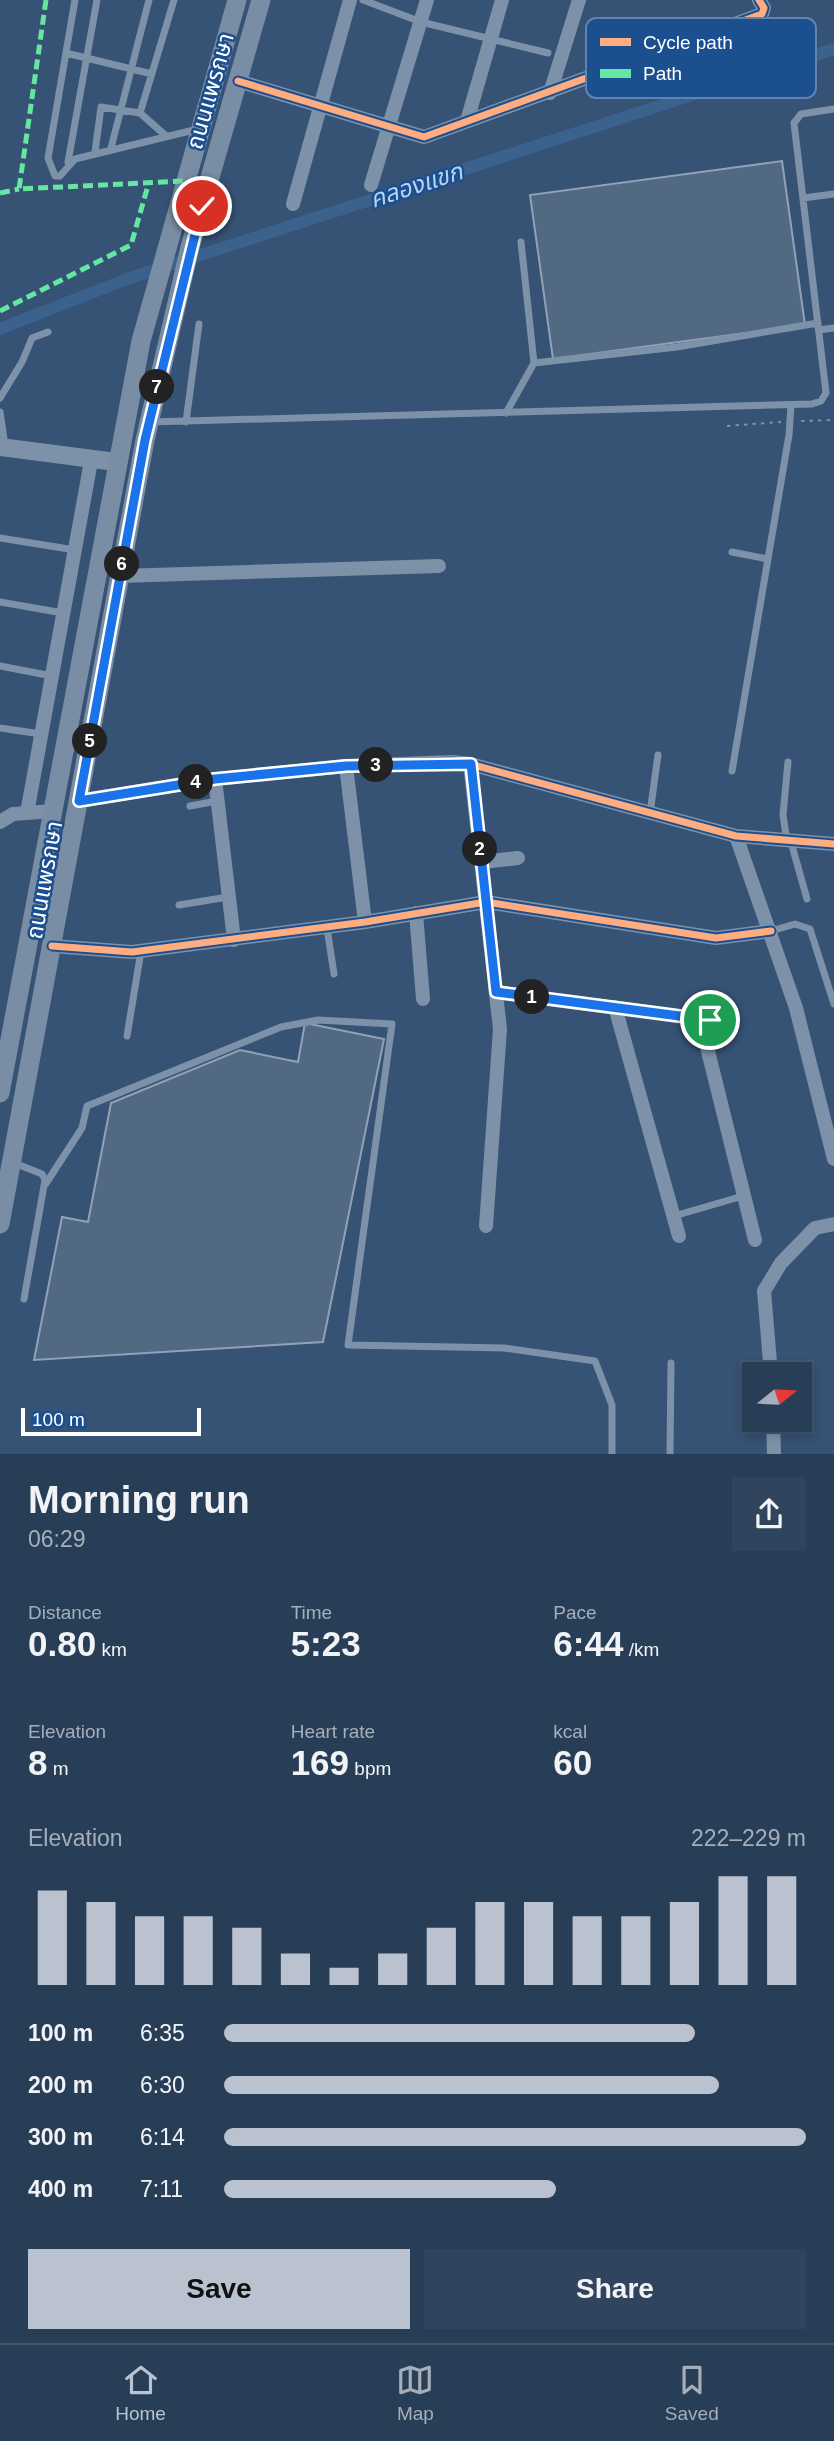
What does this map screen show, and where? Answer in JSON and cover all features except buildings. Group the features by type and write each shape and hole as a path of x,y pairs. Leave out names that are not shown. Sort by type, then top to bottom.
{"main road":[{"name":"ถนนแพรกษา","path":"0,1093 116,462 152,295 237,0"},
{"name":"ถนนแพรกษา","path":"0,1224 6,1161 52,946 149,422 191,247 261,0"}],"street":[{"path":"293,204 350,0"},
{"path":"371,185 427,0"},
{"path":"467,121 502,0"},
{"path":"550,93 579,0"},
{"path":"751,18 762,14 764,8 759,0"},
{"path":"238,80 424,137 586,80"},
{"path":"3,448 116,462"},
{"path":"53,811 10,815 41,734 91,461"},
{"path":"120,576 439,566"},
{"path":"79,801 215,779 346,766 471,764 736,836 834,844"},
{"path":"471,764 500,1029 486,1226"},
{"path":"346,766 365,922"},
{"path":"215,779 234,940"},
{"path":"736,836 796,1008 834,1158"},
{"path":"482,862 518,858"},
{"path":"52,946 141,951 365,922 486,902 716,938 771,930"},
{"path":"416,913 423,999"},
{"path":"496,992 700,1019 731,1014"},
{"path":"615,1007 679,1236"},
{"path":"700,1019 755,1240"},
{"path":"770,1362 764,1291 781,1263 815,1228 834,1224"},
{"path":"773,1432 774,1454"}],"lane":[{"path":"75,0 48,158 55,176 60,176 68,162 97,0"},
{"path":"111,148 129,68 149,0"},
{"path":"140,113 174,0"},
{"path":"363,0 421,22 548,53"},
{"path":"66,52 152,74"},
{"path":"95,152 101,107 140,113 156,124 164,135"},
{"path":"149,422 791,405 821,401 826,393 795,118 801,114 834,110"},
{"path":"68,162 95,152 201,128"},
{"path":"803,198 834,194"},
{"path":"506,413 534,363 521,242"},
{"path":"186,422 199,324"},
{"path":"534,363 677,347 818,327 834,328"},
{"path":"0,398 22,362 32,338 48,332"},
{"path":"733,771 789,435 791,405"},
{"path":"0,412 3,448"},
{"path":"0,538 75,550"},
{"path":"732,552 768,559"},
{"path":"0,602 63,613"},
{"path":"0,666 52,676"},
{"path":"0,728 41,734"},
{"path":"650,813 658,755"},
{"path":"788,762 783,816 807,899"},
{"path":"190,806 218,801"},
{"path":"180,905 229,897"},
{"path":"771,930 795,924 810,929 834,1004"},
{"path":"327,927 334,974"},
{"path":"127,1036 141,951"},
{"path":"24,1299 45,1185 82,1128 86,1107 281,1027 318,1020 392,1024 348,1345 504,1348 595,1361 612,1405 612,1454"},
{"path":"6,1161 42,1174 45,1185"},
{"path":"673,1216 744,1196"},
{"path":"670,1454 671,1363"}],"waterway":[{"name":"คลองแขก","path":"816,55 834,49"},
{"name":"คลองแขก","path":"0,329 127,279 683,98"}],"marked path":[{"path":"46,0 19,189 185,181"},
{"path":"0,311 131,245 149,182"},
{"path":"0,193 19,189"}],"cycle path":[{"path":"751,18 762,14 764,8 759,0"},
{"path":"238,81 424,137 586,78"},
{"path":"79,801 215,779 346,766 453,762 470,764 736,836 834,844"},
{"path":"52,946 132,952 365,922 486,902 716,938 771,931"}],"route":[{"path":"202,206 145,440 79,801 215,779 346,766 453,762 471,764 496,992 710,1020"}]}
